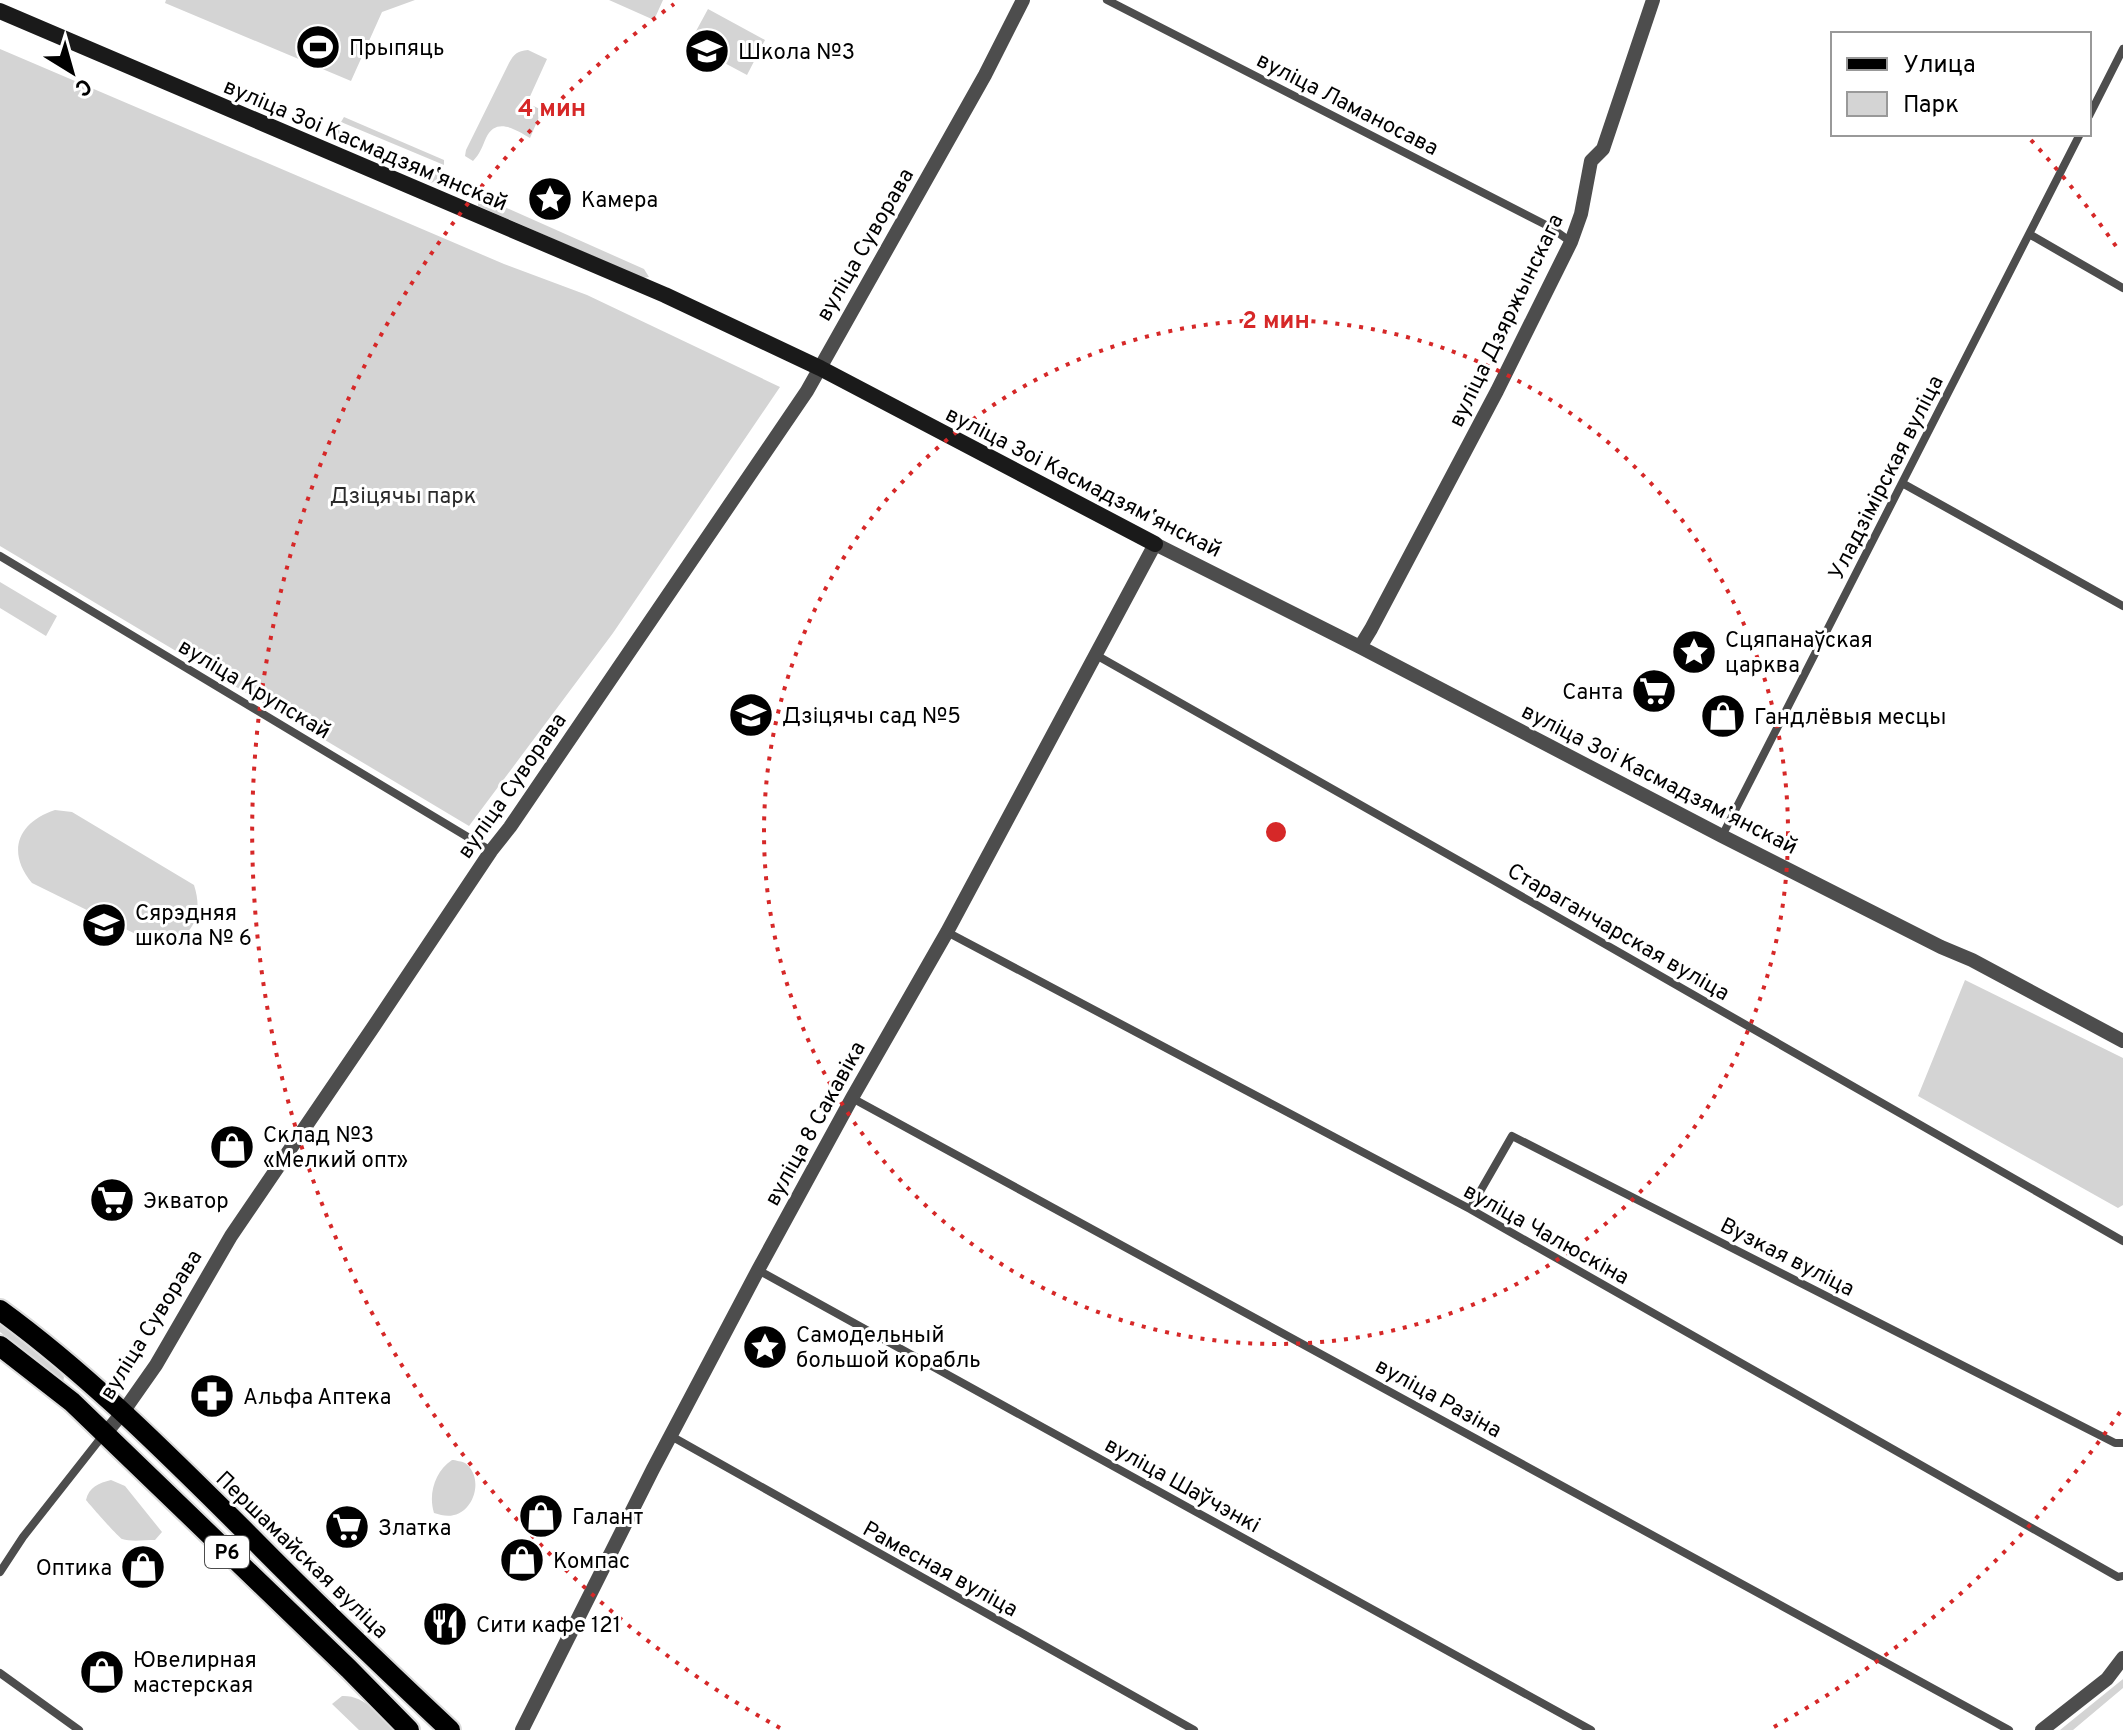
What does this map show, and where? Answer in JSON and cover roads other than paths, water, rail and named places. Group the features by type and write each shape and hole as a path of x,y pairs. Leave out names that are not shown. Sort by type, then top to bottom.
{"main road":[{"name":"вуліца Зоі Касмадзямʼянскай","path":"0,11 665,295 820,368 1155,544"},
{"name":"Р6","path":"0,1310 123,1412"},
{"name":"Р6","path":"0,1346 72,1402 409,1730"},
{"name":"Першамайская вуліца","path":"123,1412 450,1730"}],"street":[{"name":"вуліца Суворава","path":"0,1572 23,1537 123,1412 156,1365 231,1236 807,391 979,85 1023,0"},
{"name":"вуліца Ламаносава","path":"1107,0 1536,220 1571,242"},
{"name":"вуліца Дзяржынскага","path":"1360,647 1490,405 1571,242 1581,214 1591,161 1603,149 1653,0"},
{"path":"2091,112 2123,49"},
{"name":"Уладзімірская вуліца","path":"1722,836 2079,136"},
{"path":"2029,234 2123,288"},
{"path":"1902,483 2123,606"},
{"name":"вуліца Зоі Касмадзямʼянскай","path":"1155,544 1722,836 1972,960 2123,1041"},
{"name":"вуліца 8 Сакавіка","path":"522,1730 653,1469 758,1270 947,932 1155,544"},
{"name":"вуліца Крупскай","path":"0,556 491,851"},
{"name":"Стараганчарская вуліца","path":"1096,655 2123,1241"},
{"name":"вуліца Чалюскіна","path":"947,932 1470,1209 2118,1577 2123,1576"},
{"name":"вуліца Разіна","path":"852,1098 2009,1730"},
{"name":"Вузкая вуліца","path":"1470,1209 1512,1136 2115,1443 2123,1443"},
{"name":"вуліца Шаўчэнкі","path":"758,1270 1591,1730"},
{"name":"Рамесная вуліца","path":"671,1436 1194,1730"},
{"path":"2042,1730 2107,1679 2123,1658"},
{"path":"0,1673 79,1730"}],"place":[{"name":"Прыпяць","path":"318,47"},
{"name":"Школа №3","path":"707,51"},
{"name":"Камера","path":"550,199"},
{"name":"Сцяпанаўская царква","path":"1694,652"},
{"name":"Санта","path":"1654,691"},
{"name":"Дзіцячы сад №5","path":"751,715"},
{"name":"Гандлёвыя месцы","path":"1723,716"},
{"name":"Сярэдняя школа № 6","path":"104,925"},
{"name":"Склад №3 «Мелкий опт»","path":"232,1147"},
{"name":"Экватор","path":"112,1200"},
{"name":"Самодельный большой корабль","path":"765,1347"},
{"name":"Альфа Аптека","path":"212,1396"},
{"name":"Галант","path":"541,1516"},
{"name":"Златка","path":"347,1527"},
{"name":"Компас","path":"522,1560"},
{"name":"Оптика","path":"143,1567"},
{"name":"Сити кафе 121","path":"445,1624"},
{"name":"Ювелирная мастерская","path":"102,1672"}],"park label":[{"name":"Дзіцячы парк","path":"403,495"}]}
